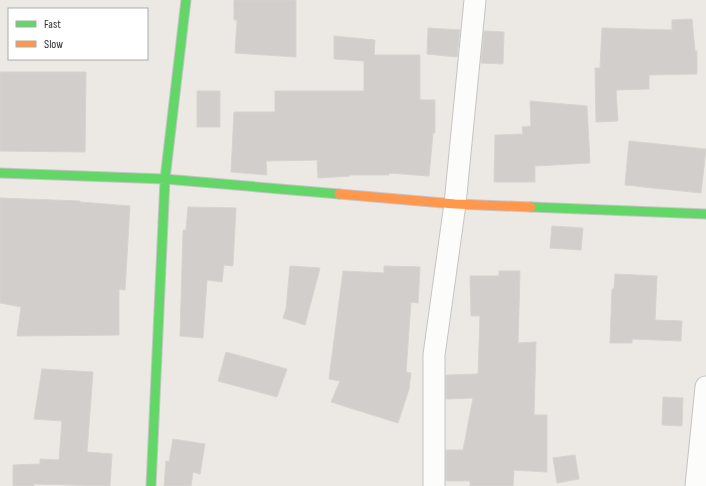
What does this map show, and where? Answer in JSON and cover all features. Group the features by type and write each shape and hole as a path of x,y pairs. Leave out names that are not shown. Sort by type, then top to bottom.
{"street":[{"path":"151,486 165,178 186,0"},
{"path":"434,486 434,355 455,204 475,0"},
{"path":"0,173 165,178 455,204 706,214"},
{"path":"696,486 706,387"}],"building":[{"path":"234,0 296,0 296,57 235,53 237,20 234,20"},
{"path":"692,19 695,51 697,51 697,74 649,75 649,89 616,90 618,121 596,122 595,68 600,68 602,28 672,30 672,20"},
{"path":"428,28 460,30 457,57 427,54"},
{"path":"484,31 504,32 503,64 481,63"},
{"path":"334,36 375,40 374,55 420,55 420,100 435,100 435,133 433,133 429,176 389,173 389,175 350,175 318,178 317,160 266,161 267,175 231,172 234,112 275,112 275,91 364,91 364,61 334,59"},
{"path":"0,72 86,72 85,152 0,151"},
{"path":"197,91 220,91 220,127 197,127"},
{"path":"530,101 587,106 590,163 535,166 535,182 494,182 495,135 523,134 522,127 531,126"},
{"path":"629,141 706,149 701,193 625,185"},
{"path":"0,198 80,201 130,206 125,290 119,289 119,335 17,336 21,307 0,303"},
{"path":"188,207 236,208 233,266 224,265 222,282 207,280 203,338 180,336 183,230 186,230"},
{"path":"552,226 583,228 581,250 550,248"},
{"path":"290,266 320,268 305,325 283,318 286,309"},
{"path":"384,266 420,267 418,303 411,302 406,372 411,373 409,389 398,423 331,402 340,381 329,379 343,271 384,273"},
{"path":"499,271 520,271 518,343 536,342 534,415 547,415 547,472 514,470 513,486 470,486 470,481 446,481 446,450 463,450 473,398 446,399 446,375 478,374 480,316 471,316 470,276 499,276"},
{"path":"615,274 657,276 655,320 682,321 681,341 632,339 632,343 610,343 612,289 614,289"},
{"path":"226,352 287,369 277,397 218,381"},
{"path":"42,369 93,372 87,452 112,454 110,486 34,484 34,486 13,486 13,465 40,464 40,459 59,460 62,421 34,419"},
{"path":"663,397 683,398 682,426 662,425"},
{"path":"173,439 205,444 200,474 193,472 191,486 164,486 166,461 169,462"},
{"path":"575,455 579,479 557,483 553,458"}],"traffic: fast":[{"path":"151,486 165,179 186,0"},
{"path":"0,173 165,179 339,194"},
{"path":"531,207 706,214"}],"traffic: slow":[{"path":"339,194 455,204 531,207"}]}
